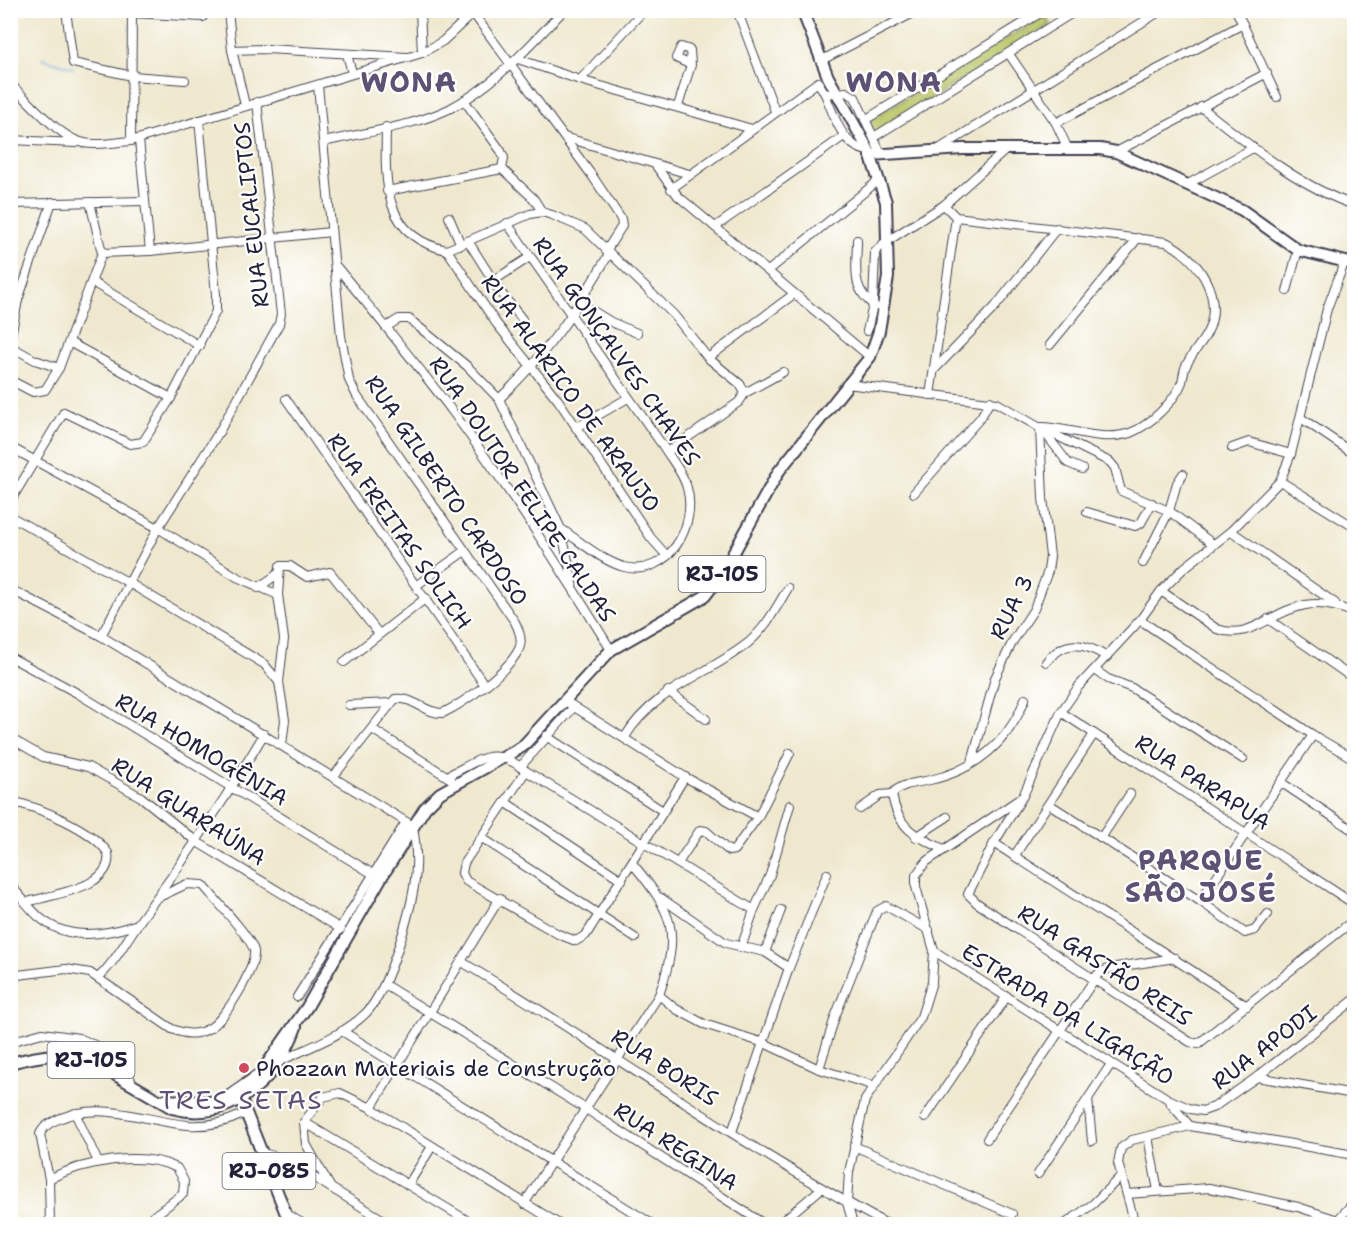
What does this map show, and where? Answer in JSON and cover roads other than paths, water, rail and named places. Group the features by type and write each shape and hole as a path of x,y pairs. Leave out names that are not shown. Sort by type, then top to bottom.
{"main road":[{"name":"RJ-105","path":"10,1063 47,1054 74,1054 88,1059 163,1100 189,1103 222,1103 253,1086 278,1062 326,963 409,824 452,779 507,757 522,747 569,704 611,650 694,604 710,591 779,471 870,357 878,308 886,242 886,202 873,153 826,88 820,61 802,10"},
{"path":"873,153 1067,147 1116,152 1242,210 1298,250 1349,264"},
{"name":"RJ-105","path":"253,1086 287,1033 298,1021"},
{"path":"222,1103 241,1100 253,1086"},
{"path":"222,1103 245,1116 253,1086"},
{"name":"RJ-085","path":"241,1100 245,1116 290,1224"}],"street":[{"path":"66,10 73,63 132,76 186,80"},
{"path":"78,10 172,13 203,17"},
{"path":"228,10 232,51 245,105"},
{"path":"420,10 422,53"},
{"path":"324,142 431,116 464,100 515,62 564,10"},
{"path":"580,80 644,10"},
{"path":"737,10 775,111"},
{"path":"820,61 919,10"},
{"path":"865,120 1046,10 1051,26"},
{"path":"874,137 1077,10"},
{"path":"936,151 1162,10"},
{"path":"1236,10 1277,97"},
{"path":"10,140 84,143 135,140 422,53 443,41 467,20 472,11 515,62 621,219 622,226 571,318 534,367 499,399"},
{"path":"132,12 135,140 150,251"},
{"path":"1056,123 1242,24"},
{"path":"232,51 267,49 347,54 398,54 408,57"},
{"path":"347,54 352,73"},
{"path":"1009,54 1056,123 1067,147"},
{"path":"515,62 678,106 752,129"},
{"path":"678,106 691,65"},
{"path":"1116,152 1266,73"},
{"path":"10,84 64,134 84,143"},
{"name":"RUA GILBERTO CARDOSO","path":"318,85 345,359 357,396 515,622 520,634 520,648 510,662 474,694 443,713 426,710 403,698 391,703"},
{"path":"671,189 775,111 826,88 850,93 858,102 874,137 873,153 858,148 844,136 826,88"},
{"path":"464,100 501,151 504,158 502,170"},
{"name":"RUA EUCALIPTOS","path":"101,636 158,528 188,481 279,324 273,238 257,102"},
{"path":"1201,107 1253,148 1323,191 1354,205"},
{"path":"10,502 33,460 62,414 66,412 130,444 140,444 171,398 200,346 217,304 199,120"},
{"path":"386,127 387,191 392,208 406,231 430,246 447,250 507,223 542,212"},
{"path":"963,149 964,134"},
{"path":"715,227 844,136"},
{"path":"564,137 656,166 690,174"},
{"path":"886,242 944,205 1008,148"},
{"path":"1188,184 1253,148"},
{"path":"656,166 671,189 870,357"},
{"path":"387,191 502,170"},
{"path":"502,170 528,193 542,212 576,224 674,315 708,358 740,384 745,393"},
{"path":"768,271 879,180"},
{"path":"10,204 145,201"},
{"path":"10,341 14,299 52,202"},
{"path":"10,380 33,392 41,393 59,368 102,253 90,202"},
{"path":"944,205 956,217 1166,242 1181,250 1203,273 1212,309 1207,333 1185,368 1180,385 1165,406 1132,433 1093,436 1052,426 1041,428"},
{"path":"449,217 465,243 522,319"},
{"path":"930,395 956,217"},
{"name":"RUA GONÇALVES CHAVES","path":"507,223 685,481 690,500 686,528 667,556"},
{"path":"935,369 995,307 1057,228"},
{"path":"102,253 150,251 331,231"},
{"path":"1050,345 1138,238"},
{"path":"857,240 858,288 863,297 878,308 867,331"},
{"name":"RUA ALARICO DE ARAUJO","path":"447,250 496,323 534,367 651,537 667,556"},
{"path":"1287,291 1298,250"},
{"path":"493,281 530,257"},
{"path":"1247,1006 994,843 1023,796 1061,712 1095,669 1140,620 1161,591 1213,544 1231,531 1280,481 1291,454 1301,418 1327,309 1349,264"},
{"name":"RUA DOUTOR FELIPE CALDAS","path":"335,265 478,446 573,588 611,650"},
{"path":"92,282 200,346"},
{"path":"708,358 795,294"},
{"path":"580,303 611,322 637,333"},
{"path":"386,327 399,319 409,319 467,366 499,399 561,529 573,588"},
{"path":"69,342 171,398"},
{"path":"10,346 35,360 59,368"},
{"path":"667,452 739,402 745,393 783,372"},
{"path":"851,383 990,401 1113,465 1119,489 1123,493 1169,511 1213,544"},
{"path":"576,428 628,398"},
{"name":"RUA FREITAS SOLICH","path":"286,399 484,684"},
{"path":"914,493 981,417 990,401"},
{"path":"1301,418 1354,454"},
{"path":"1041,428 1068,463 1082,469"},
{"name":"RUA 3","path":"972,762 995,678 1013,641 1034,609 1048,571 1050,556 1042,498 1041,428"},
{"path":"1232,448 1249,442 1291,454"},
{"path":"10,447 158,528 206,560 258,588 278,595"},
{"path":"1143,563 1169,511 1177,483 1183,474"},
{"path":"1280,481 1354,527"},
{"path":"1087,512 1135,526 1141,523 1152,503"},
{"path":"10,516 129,583 264,664 279,682"},
{"path":"561,529 623,567 653,565 667,556"},
{"path":"1231,531 1354,613"},
{"path":"417,585 465,551"},
{"path":"258,588 280,569 290,566 311,578 330,572 379,634"},
{"path":"280,569 278,595 284,639 279,682 285,720 282,745"},
{"path":"625,737 643,712 668,691 749,642 764,629 788,588"},
{"path":"10,589 101,636 409,824 417,868 413,893 385,985 368,1011 342,1031 278,1062"},
{"path":"1161,591 1211,625 1227,633 1243,633 1296,605 1308,603 1342,607"},
{"path":"344,662 426,598"},
{"path":"1268,619 1354,679"},
{"path":"1140,620 1354,759"},
{"path":"1046,662 1059,649 1077,643 1094,648 1107,657"},
{"name":"RUA HOMOGÊNIA","path":"10,657 77,693 373,874"},
{"path":"1095,669 1108,679 1132,688 1243,759"},
{"path":"668,691 706,719"},
{"path":"860,809 879,795 892,797 907,785 955,773 999,745 1017,717 1025,699"},
{"path":"333,777 391,703"},
{"path":"349,705 391,703"},
{"path":"685,777 633,864 583,939 569,940 500,898 466,881 462,873 464,863 505,802 523,769 569,704 625,737 685,777 758,817"},
{"name":"RUA PARAPUA","path":"1061,712 1249,832 1354,903"},
{"path":"372,729 452,779"},
{"path":"99,977 126,943 197,842 264,734"},
{"path":"1015,855 1094,734"},
{"path":"1200,901 1314,735"},
{"path":"546,736 663,811"},
{"name":"RUA GUARAÚNA","path":"10,738 44,757 88,767 141,797 197,842 341,929"},
{"path":"678,863 696,832 703,830 732,851 758,817 790,753"},
{"path":"507,757 644,844 754,910"},
{"path":"1282,783 1354,831"},
{"path":"1101,838 1130,794"},
{"path":"934,951 916,886 916,875 926,862 1023,796"},
{"path":"892,797 905,826 916,837 944,849"},
{"path":"10,801 32,806 85,832 99,841 108,853 108,866 97,880 27,903"},
{"path":"505,802 622,880"},
{"path":"1049,804 1200,901 1245,933 1255,930 1268,914"},
{"path":"741,948 754,910 770,875 790,805"},
{"path":"916,837 947,817"},
{"path":"297,997 326,963 341,929 373,874 409,824"},
{"path":"482,838 635,938"},
{"name":"RUA GASTÃO REIS","path":"994,843 969,891 970,897 1194,1043 1206,1041 1354,920"},
{"path":"524,1204 659,995 668,968 671,937 667,910 659,896 633,864"},
{"path":"732,1132 789,968 827,874"},
{"path":"10,976 76,969 99,977 151,1017 185,1034 207,1030 228,1009 251,966 254,957 252,944 203,885 187,884 157,898"},
{"path":"10,885 38,916 67,932 85,935 118,931 138,924"},
{"path":"659,896 716,936 741,948 765,952 789,968"},
{"path":"371,1108 500,898"},
{"path":"819,1069 835,1017 877,911 886,906 929,930"},
{"path":"765,952 781,910"},
{"path":"118,931 126,943"},
{"name":"ESTRADA DA LIGAÇÃO","path":"853,1224 847,1203 854,1146 862,1110 872,1085 921,1017 932,982 934,951 1111,1064 1168,1099 1191,1109"},
{"path":"987,1139 1093,979 1110,968 1175,958"},
{"name":"RUA BORIS","path":"462,962 549,1013 822,1188 887,1224"},
{"name":"RUA REGINA","path":"385,985 586,1109 764,1224"},
{"path":"659,995 676,1009 704,1024 764,1043 819,1069 872,1085"},
{"path":"925,1118 1007,996"},
{"name":"RUA APODI","path":"1191,1109 1203,1111 1214,1107 1257,1077 1354,1000"},
{"path":"342,1031 652,1224"},
{"path":"10,1041 42,1033 79,1038 108,1051 124,1063 132,1083"},
{"path":"1038,1174 1111,1064"},
{"path":"1257,1077 1354,1094"},
{"path":"331,1188 306,1144 304,1122 323,1096 331,1093 351,1097 371,1108 553,1223"},
{"path":"1088,1099 1092,1142"},
{"path":"1168,1099 1190,1126"},
{"path":"50,1224 49,1179 40,1142 42,1128 75,1113 107,1111 172,1123 202,1125 245,1116"},
{"path":"75,1113 98,1162"},
{"path":"304,1122 473,1224"},
{"path":"1135,1224 1118,1156 1121,1148 1132,1140 1190,1126 1354,1155"},
{"path":"1148,1137 1158,1191"},
{"path":"854,1146 1012,1214"},
{"path":"408,1185 431,1148"},
{"path":"262,1153 282,1158 390,1224"},
{"path":"49,1179 71,1169 98,1162 152,1161 168,1164 181,1173 184,1181 183,1194 143,1224"},
{"path":"1065,1224 1093,1204 1122,1175"},
{"path":"779,1224 822,1188"},
{"path":"1127,1194 1209,1188 1298,1207 1336,1222 1354,1202"},
{"path":"286,1214 304,1224"}],"waterway":[{"path":"42,58 74,68"}],"place":[{"name":"Phozzan Materiais de Construção","path":"244,1068"}],"district":[{"name":"WONA","path":"409,82"},
{"name":"WONA","path":"894,82"},
{"name":"PARQUE SÃO JOSÉ","path":"1201,876"},
{"name":"TRES SETAS","path":"241,1100"}]}
